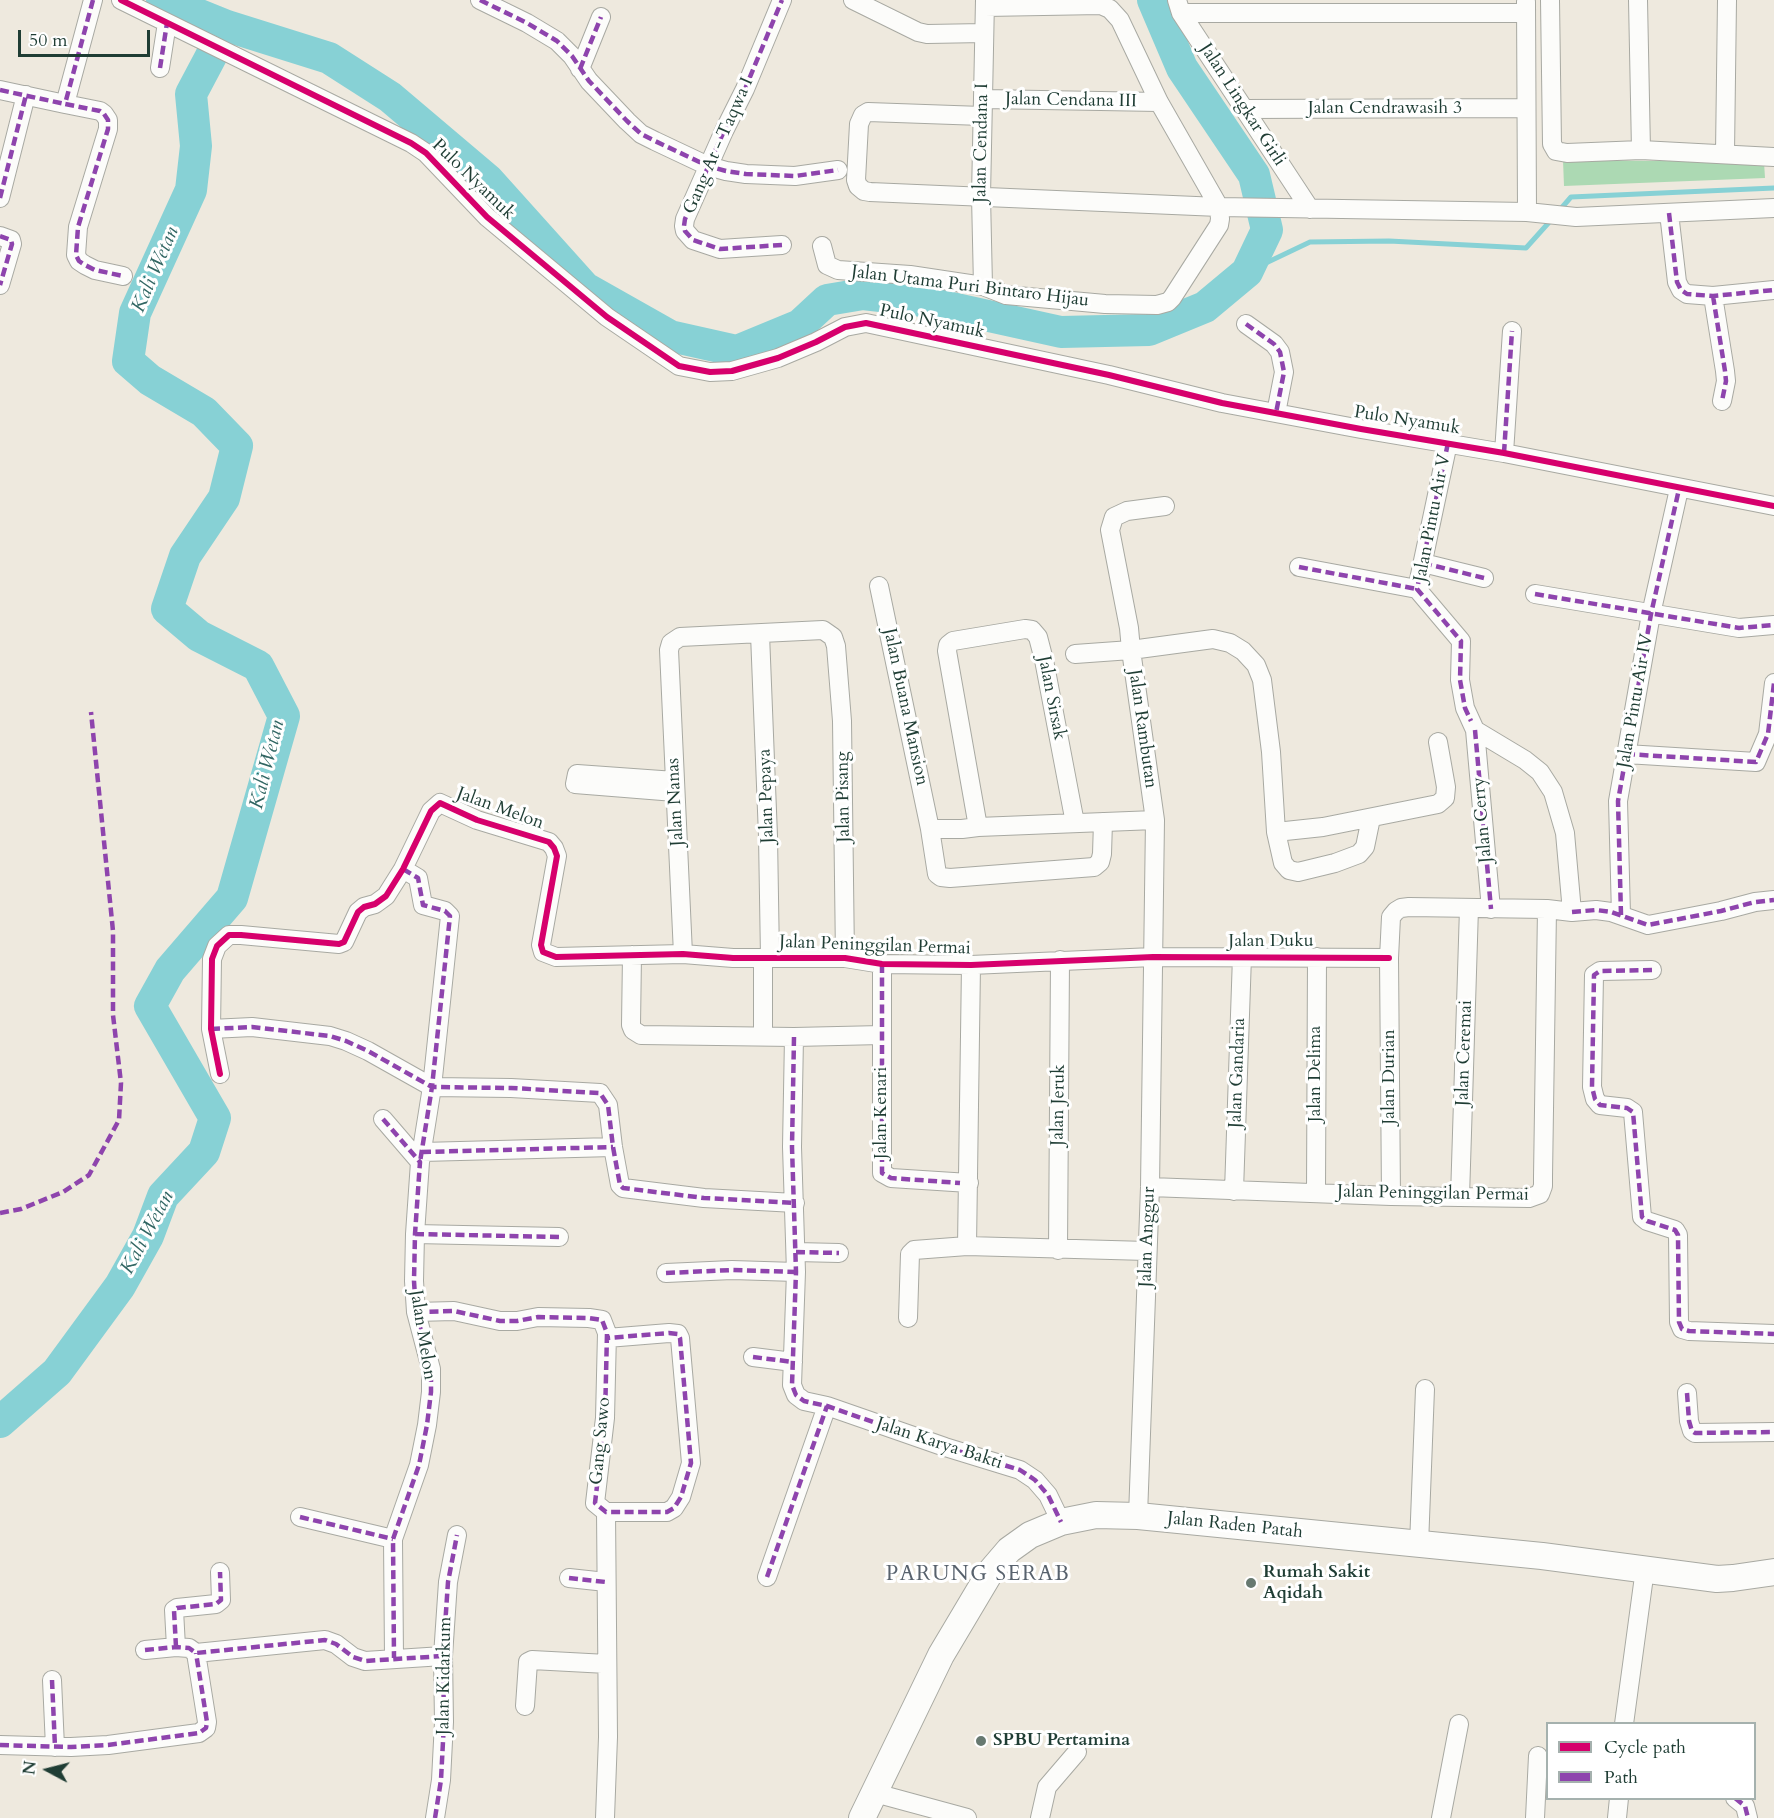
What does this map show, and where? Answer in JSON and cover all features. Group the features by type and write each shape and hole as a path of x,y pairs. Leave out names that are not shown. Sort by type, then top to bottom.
{"main road":[{"name":"Jalan Raden Patah","path":"862,1818 941,1655 991,1571 1009,1550 1030,1535 1060,1521 1096,1515 1138,1516 1542,1556 1717,1579 1774,1572"}],"street":[{"path":"65,104 93,0"},
{"name":"Pulo Nyamuk","path":"121,0 411,143 426,153 487,217 607,317 679,366 710,372 732,372 778,358 845,327 866,323 1134,381 1222,403 1504,453 1774,507"},
{"path":"480,0 527,23 556,41 572,56 589,81 641,134 708,166 746,174 795,176 816,175 838,170"},
{"name":"Gang At - Taqwa I","path":"782,0 745,89 685,219 685,231 693,240 720,249 782,245"},
{"path":"853,0 918,32 927,34 984,33"},
{"path":"1550,0 1552,144 1556,151 1567,153 1641,150 1774,157"},
{"path":"1638,0 1641,150"},
{"path":"1725,153 1727,0"},
{"path":"985,4 1063,3 1101,5 1110,9 1120,20 1159,102 1227,207"},
{"name":"Jalan Cendana I","path":"983,286 981,196 985,4"},
{"path":"1179,7 1526,6 1526,108 1535,213"},
{"name":"Jalan Lingkar Girli","path":"1179,7 1310,209"},
{"path":"580,69 601,17"},
{"path":"160,68 169,24"},
{"path":"0,90 100,111 108,120 108,129 78,227 76,255 85,265 123,276"},
{"path":"0,198 26,95"},
{"name":"Jalan Cendana III","path":"981,196 864,191 858,186 856,180 859,124 863,115 868,112 1159,102"},
{"name":"Jalan Cendrawasih 3","path":"1244,109 1526,108"},
{"path":"981,196 1288,209 1535,213 1576,217 1774,208"},
{"name":"Jalan Utama Puri Bintaro Hijau","path":"822,246 827,265 833,269 910,275 983,286 1006,295 1105,304 1162,304 1172,298 1219,225 1227,207"},
{"path":"1669,213 1677,282 1681,290 1687,294 1713,296 1774,290"},
{"path":"0,236 11,240 12,244 0,285"},
{"path":"1713,296 1726,381 1722,401"},
{"path":"1246,324 1274,344 1280,352 1284,372 1276,413"},
{"path":"1504,453 1512,331"},
{"path":"1108,381 1126,385 1134,381"},
{"name":"Jalan Pintu Air V","path":"1448,443 1417,589 1461,641 1460,680 1465,708 1473,726"},
{"name":"Jalan Pintu Air IV","path":"1616,914 1618,801 1651,614 1679,489"},
{"name":"Jalan Rambutan","path":"1153,957 1155,820 1131,650 1130,628 1110,530 1114,517 1127,511 1165,506"},
{"path":"1423,563 1484,578"},
{"path":"1299,567 1417,589"},
{"name":"Jalan Buana Mansion","path":"879,586 930,829 937,874 950,878 1094,867 1100,862 1102,855 1103,822"},
{"path":"1535,594 1739,628 1774,625"},
{"name":"Jalan Sirsak","path":"978,827 947,651 948,645 953,641 1025,629 1032,630 1038,637 1044,660 1075,823"},
{"name":"Jalan Pisang","path":"760,633 823,630 833,637 839,675 842,721 845,958"},
{"name":"Jalan Nanas","path":"683,954 669,650 671,643 680,638 760,633"},
{"name":"Jalan Pepaya","path":"760,633 768,836 767,958"},
{"path":"1076,654 1131,650 1213,639 1230,643 1243,651 1256,665 1262,680 1271,752 1276,832 1283,863 1288,870 1298,872 1335,863 1359,854 1365,847 1371,818"},
{"path":"1626,754 1756,762 1771,735 1774,683"},
{"path":"1473,726 1540,772 1553,792 1564,833 1572,912"},
{"name":"Jalan Cerry","path":"1473,726 1491,909"},
{"path":"1276,832 1323,827 1438,804 1445,798 1446,787 1438,742"},
{"name":"Jalan Melon","path":"220,1074 211,1029 212,959 217,946 229,935 328,944 344,942 358,912 386,896 403,869 431,811 440,803 477,820 549,842 557,856 541,945 543,952"},
{"path":"930,829 1155,820"},
{"name":"Jalan Melon","path":"394,1658 393,1539 419,1465 428,1425 431,1392 428,1354 416,1312 415,1234 421,1157 432,1087 450,916 445,911 425,907 422,903 418,878 403,869"},
{"path":"1389,958 1391,917 1401,908 1547,909 1572,912 1596,910 1648,925 1774,900"},
{"name":"Jalan Ceremai","path":"1460,1197 1469,908"},
{"name":"Jalan Peninggilan Permai","path":"1150,1186 1391,1196 1529,1198 1540,1194 1543,1186 1547,909"},
{"name":"Jalan Peninggilan Permai","path":"543,952 556,957 683,954 767,958 845,958 882,964 971,965 1153,957"},
{"path":"632,955 631,1025 636,1033 794,1037 882,1035"},
{"name":"Jalan Gandaria","path":"1234,1191 1242,956"},
{"name":"Jalan Duku","path":"1153,957 1389,958"},
{"name":"Jalan Anggur","path":"1138,1516 1150,1186 1153,957"},
{"name":"Jalan Delima","path":"1316,1192 1317,957"},
{"name":"Jalan Peninggilan Permai","path":"762,1036 767,958"},
{"name":"Jalan Durian","path":"1389,958 1391,1196"},
{"name":"Jalan Jeruk","path":"1058,1250 1060,960"},
{"name":"Jalan Kenari","path":"882,964 882,1173 891,1178 969,1184"},
{"name":"Jalan Peninggilan Permai","path":"967,1246 971,965"},
{"path":"1652,970 1600,971 1594,975 1592,1087 1595,1099 1600,1105 1627,1108 1633,1112 1642,1217 1647,1221 1675,1230 1678,1235 1679,1322 1682,1329 1774,1334"},
{"path":"211,1029 252,1027 330,1036 346,1041 432,1087 511,1088 600,1093 608,1104 620,1185 625,1189 704,1198 795,1203"},
{"path":"753,1357 793,1362 796,1272 792,1126 794,1037"},
{"path":"383,1119 421,1157 613,1147"},
{"path":"415,1234 559,1237"},
{"path":"908,1318 910,1254 914,1250 967,1246 1147,1251"},
{"path":"796,1252 839,1253"},
{"path":"666,1273 732,1270 796,1272"},
{"path":"416,1312 454,1311 500,1321 538,1317 589,1318 602,1320 606,1326 607,1338 678,1334 692,1463 681,1497 674,1508 667,1512 606,1512"},
{"name":"Gang Sawo","path":"605,1818 608,1737 606,1512 595,1503 604,1435 607,1338"},
{"name":"Jalan Karya Bakti","path":"793,1362 792,1385 796,1395 804,1401 828,1406 945,1447 1020,1470 1035,1480 1048,1495 1060,1521"},
{"path":"1419,1545 1425,1389"},
{"path":"1687,1393 1689,1421 1695,1433 1774,1431"},
{"path":"767,1577 828,1406"},
{"path":"300,1517 393,1539"},
{"name":"Jalan Kidarkum","path":"435,1818 441,1780 444,1722 443,1656 448,1582 457,1535"},
{"path":"1624,1722 1645,1569"},
{"path":"176,1647 174,1610 216,1604 221,1600 220,1572"},
{"path":"569,1578 606,1582"},
{"path":"145,1650 176,1647 189,1648 196,1653 325,1640 336,1644 353,1657 365,1661 443,1656"},
{"path":"0,1745 55,1747 108,1745 199,1733 206,1728 207,1722 196,1653"},
{"path":"525,1706 528,1662 532,1660 607,1664"},
{"path":"52,1680 55,1747"},
{"path":"1441,1818 1459,1724"},
{"path":"1040,1818 1047,1787 1077,1752"},
{"path":"1534,1818 1538,1756"},
{"path":"875,1793 967,1818"},
{"path":"1617,1818 1619,1800"},
{"path":"1738,1800 1746,1806 1751,1818"}],"green space":[{"path":"1563,160 1764,162 1765,178 1564,186"}],"waterway":[{"path":"162,0 227,26 329,58 390,97 488,180 585,288 670,336 737,351 800,325 827,300 863,294 916,300 1061,332 1149,330 1205,307 1247,272 1267,230 1254,175 1182,68 1153,0"},
{"name":"Kali Wetan","path":"0,1422 57,1372 120,1286 148,1236 163,1196 204,1152 215,1118 150,1006 170,970 232,898 284,716 258,666 199,636 167,609 185,556 224,498 237,446 204,412 150,380 128,361 135,313 191,190 196,146 191,94 227,26"},
{"path":"1558,212 1571,197 1774,188"},
{"path":"1247,272 1310,242 1389,241 1526,248 1552,219"}],"marked path":[{"path":"93,0 65,104 100,111 108,120 108,129 78,227 76,255 79,261 95,270 123,276"},
{"path":"480,0 557,41 572,56 589,81 627,121 641,134 655,141 708,166 726,171 795,176 838,170"},
{"path":"782,0 745,89 685,219 684,226 685,231 693,240 720,249 782,245"},
{"path":"580,69 601,17"},
{"path":"160,68 167,23"},
{"path":"0,90 65,104"},
{"path":"0,198 26,95"},
{"path":"1669,213 1677,282 1681,290 1687,294 1713,296 1774,290"},
{"path":"0,236 11,240 12,244 0,285"},
{"path":"1713,296 1726,381 1722,401"},
{"path":"1246,324 1274,344 1280,352 1284,372 1276,413"},
{"path":"1504,453 1512,331"},
{"path":"1448,443 1417,589 1461,641 1460,680 1465,708 1471,721"},
{"path":"1621,915 1618,801 1651,614 1679,489"},
{"path":"1423,563 1484,578"},
{"path":"1299,567 1417,589"},
{"path":"1535,594 1739,628 1774,625"},
{"path":"1626,754 1756,762 1768,734 1774,683"},
{"path":"0,1213 21,1209 63,1192 89,1175 119,1120 121,1083 113,1015 113,931 91,712"},
{"path":"1475,730 1491,909"},
{"path":"403,869 418,878 423,905 445,911 450,916 432,1087 420,1162"},
{"path":"1572,912 1596,910 1611,912 1648,925 1774,900"},
{"path":"882,964 882,1173 891,1178 960,1183"},
{"path":"1652,970 1600,971 1594,975 1592,1087 1595,1099 1600,1105 1627,1108 1633,1112 1642,1217 1647,1221 1675,1230 1678,1235 1679,1322 1682,1329 1774,1334"},
{"path":"211,1029 252,1027 330,1036 368,1051 432,1087 511,1088 600,1093 608,1105 613,1147 620,1185 623,1188 704,1198 795,1203"},
{"path":"794,1037 792,1147 796,1272 792,1385 796,1395 804,1401 827,1406 1020,1470 1035,1480 1048,1495 1061,1522"},
{"path":"383,1119 420,1162 414,1281 416,1312 431,1369 427,1425 419,1465 393,1539 394,1658"},
{"path":"422,1152 613,1147"},
{"path":"415,1234 559,1237"},
{"path":"796,1252 839,1253"},
{"path":"666,1273 732,1270 796,1272"},
{"path":"416,1312 454,1311 500,1321 538,1317 602,1320 607,1333 605,1418 595,1503 606,1512 667,1512 674,1508 681,1497 691,1463 680,1338 678,1334 669,1333 607,1338"},
{"path":"753,1357 793,1362"},
{"path":"1687,1393 1689,1421 1695,1433 1774,1432"},
{"path":"767,1577 827,1406"},
{"path":"300,1517 393,1539"},
{"path":"435,1818 441,1780 444,1722 443,1656 448,1582 457,1535"},
{"path":"176,1647 174,1610 216,1604 221,1600 220,1572"},
{"path":"569,1578 606,1582"},
{"path":"145,1650 176,1647 189,1648 196,1653 325,1640 336,1644 353,1657 365,1661 443,1656"},
{"path":"0,1745 71,1747 108,1745 199,1733 206,1728 207,1722 196,1653"},
{"path":"52,1680 55,1747"},
{"path":"1738,1800 1745,1806 1748,1818"}],"cycle path":[{"path":"121,0 411,143 426,153 487,217 607,317 679,366 710,372 732,371 778,358 845,327 866,323 1109,375 1222,403 1504,453 1774,506"},
{"path":"220,1074 211,1029 212,959 217,946 229,935 339,944 344,942 358,912 386,896 403,869 431,811 440,803 477,820 549,842 554,848 557,856 541,945 543,952 556,957 683,954 733,958 845,958 882,964 971,965 1153,957 1389,958"}],"place":[{"name":"Rumah Sakit Aqidah","path":"1251,1583"},
{"name":"SPBU Pertamina","path":"981,1741"}],"district":[{"name":"PARUNG SERAB","path":"978,1575"}]}
